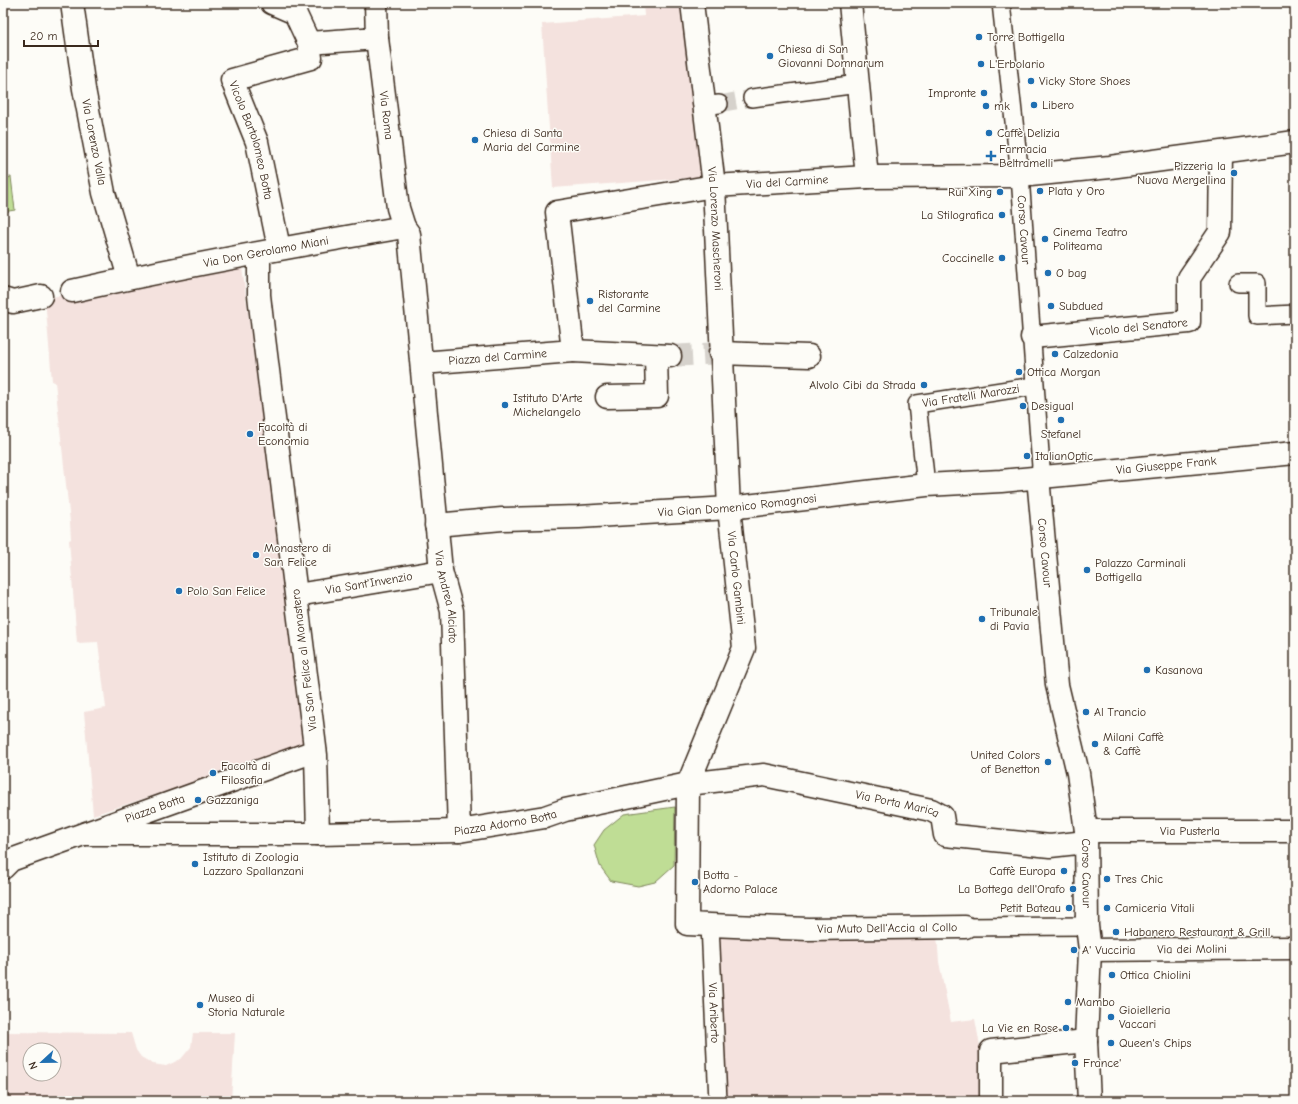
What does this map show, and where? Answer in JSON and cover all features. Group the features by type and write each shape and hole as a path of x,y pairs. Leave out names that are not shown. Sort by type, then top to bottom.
{"street":[{"name":"Via Lorenzo Valla","path":"72,3 84,89 104,193 129,278"},
{"path":"272,3 295,13 309,43 377,38"},
{"name":"Via Roma","path":"376,3 377,38 398,208 404,227"},
{"name":"Via Lorenzo Mascheroni","path":"692,3 711,105 720,353 729,508"},
{"path":"850,3 867,177"},
{"name":"Corso Cavour","path":"1001,3 1020,176 1032,337 1034,386 1042,467 1038,477 1057,685 1078,773 1086,837 1087,926 1090,950 1086,1041 1088,1101"},
{"name":"Vicolo Bartolomeo Botta","path":"269,251 257,142 232,80 311,58 309,43"},
{"path":"752,98 858,84"},
{"name":"Via del Carmine","path":"573,351 557,212 714,186 867,177 1020,176 1110,167 1295,142"},
{"name":"Vicolo del Senatore","path":"1032,337 1188,322 1189,278 1220,232 1221,153"},
{"name":"Via Don Gerolamo Miani","path":"72,291 129,278 269,251 404,227"},
{"path":"404,227 409,234 422,363"},
{"name":"Via San Felice al Monastero","path":"269,251 259,295 316,751 318,834"},
{"path":"1238,283 1257,283 1257,316 1295,314"},
{"path":"3,300 13,302 41,296"},
{"name":"Piazza del Carmine","path":"422,363 573,351 663,356 657,396 607,396"},
{"path":"720,353 809,356"},
{"name":"Via Andrea Alciato","path":"422,363 441,571 452,611 459,831"},
{"name":"Via Fratelli Marozzi","path":"926,485 916,404 1034,386"},
{"name":"Via Giuseppe Frank","path":"1038,477 1295,453"},
{"name":"Via Gian Domenico Romagnosi","path":"436,525 502,519 579,517 729,508 926,485 1001,481 1038,477"},
{"name":"Via Carlo Gambini","path":"688,784 744,648 729,508"},
{"name":"Via Sant'Invenzio","path":"297,595 441,571"},
{"name":"Piazza Botta","path":"3,868 10,860 316,751"},
{"name":"Via Porta Marica","path":"764,775 931,810 942,816 945,835 1050,846 1086,837"},
{"name":"Piazza Adorno Botta","path":"318,834 459,831 545,817 565,810 688,784 764,775"},
{"name":"Via Muto Dell'Accia al Collo","path":"688,784 687,924 808,929 1087,926"},
{"name":"Via Pusterla","path":"1086,837 1295,831"},
{"path":"85,834 318,834"},
{"name":"Via Ariberto","path":"710,925 718,1101"},
{"name":"Via dei Molini","path":"1090,950 1295,948"},
{"path":"991,1101 991,1051 1086,1041"}],"shaded area":[{"path":"643,3 684,3 703,177 553,188 542,24 644,16"},
{"name":"Polo San Felice","path":"242,267 305,747 93,815 84,712 106,708 98,642 77,643 69,540 71,539 70,522 55,382 52,381 45,298"},
{"path":"717,933 937,935 939,962 951,1022 975,1019 980,1046 982,1101 724,1101"},
{"path":"3,1032 131,1033 136,1050 141,1057 153,1064 166,1066 181,1059 191,1047 193,1033 235,1033 231,1101 3,1101"}],"green space":[{"path":"11,177 15,210 3,212 3,178"},
{"path":"675,807 674,865 655,882 638,886 611,881 600,866 594,845 604,830 624,814"}],"tunnel":[{"path":"719,104 752,98"},
{"path":"670,356 720,353"}],"place":[{"name":"Torre Bottigella","path":"979,37"},
{"name":"Chiesa di San Giovanni Domnarum","path":"770,56"},
{"name":"L'Erbolario","path":"981,64"},
{"name":"Vicky Store Shoes","path":"1031,81"},
{"name":"Impronte","path":"984,93"},
{"name":"Libero","path":"1034,105"},
{"name":"mk","path":"986,106"},
{"name":"Caffè Delizia","path":"989,133"},
{"name":"Chiesa di Santa Maria del Carmine","path":"475,140"},
{"name":"Farmacia Beltramelli","path":"991,156"},
{"name":"Pizzeria la Nuova Mergellina","path":"1234,173"},
{"name":"Plata y Oro","path":"1040,191"},
{"name":"Rui Xing","path":"1000,192"},
{"name":"La Stilografica","path":"1002,215"},
{"name":"Cinema Teatro Politeama","path":"1045,239"},
{"name":"Coccinelle","path":"1002,258"},
{"name":"O bag","path":"1048,273"},
{"name":"Ristorante del Carmine","path":"590,301"},
{"name":"Subdued","path":"1051,306"},
{"name":"Calzedonia","path":"1055,354"},
{"name":"Ottica Morgan","path":"1019,372"},
{"name":"Alvolo Cibi da Strada","path":"924,385"},
{"name":"Istituto D'Arte Michelangelo","path":"505,405"},
{"name":"Desigual","path":"1023,406"},
{"name":"Stefanel","path":"1061,420"},
{"name":"Facoltà di Economia","path":"250,434"},
{"name":"ItalianOptic","path":"1027,456"},
{"name":"Monastero di San Felice","path":"256,555"},
{"name":"Palazzo Carminali Bottigella","path":"1087,570"},
{"name":"Polo San Felice","path":"179,591"},
{"name":"Tribunale di Pavia","path":"982,619"},
{"name":"Kasanova","path":"1147,670"},
{"name":"Al Trancio","path":"1086,712"},
{"name":"Milani Caffè & Caffè","path":"1095,744"},
{"name":"United Colors of Benetton","path":"1048,762"},
{"name":"Facoltà di Filosofia","path":"213,773"},
{"name":"Gazzaniga","path":"198,800"},
{"name":"Istituto di Zoologia Lazzaro Spallanzani","path":"195,864"},
{"name":"Caffè Europa","path":"1064,871"},
{"name":"Tres Chic","path":"1107,879"},
{"name":"Botta - Adorno Palace","path":"695,882"},
{"name":"La Bottega dell'Orafo","path":"1073,889"},
{"name":"Petit Bateau","path":"1069,908"},
{"name":"Camiceria Vitali","path":"1107,908"},
{"name":"Habanero Restaurant & Grill","path":"1116,932"},
{"name":"A' Vucciria","path":"1074,950"},
{"name":"Ottica Chiolini","path":"1112,975"},
{"name":"Mambo","path":"1068,1002"},
{"name":"Museo di Storia Naturale","path":"200,1005"},
{"name":"Gioielleria Vaccari","path":"1111,1017"},
{"name":"La Vie en Rose","path":"1066,1028"},
{"name":"Queen's Chips","path":"1111,1043"},
{"name":"France'","path":"1075,1063"}]}
